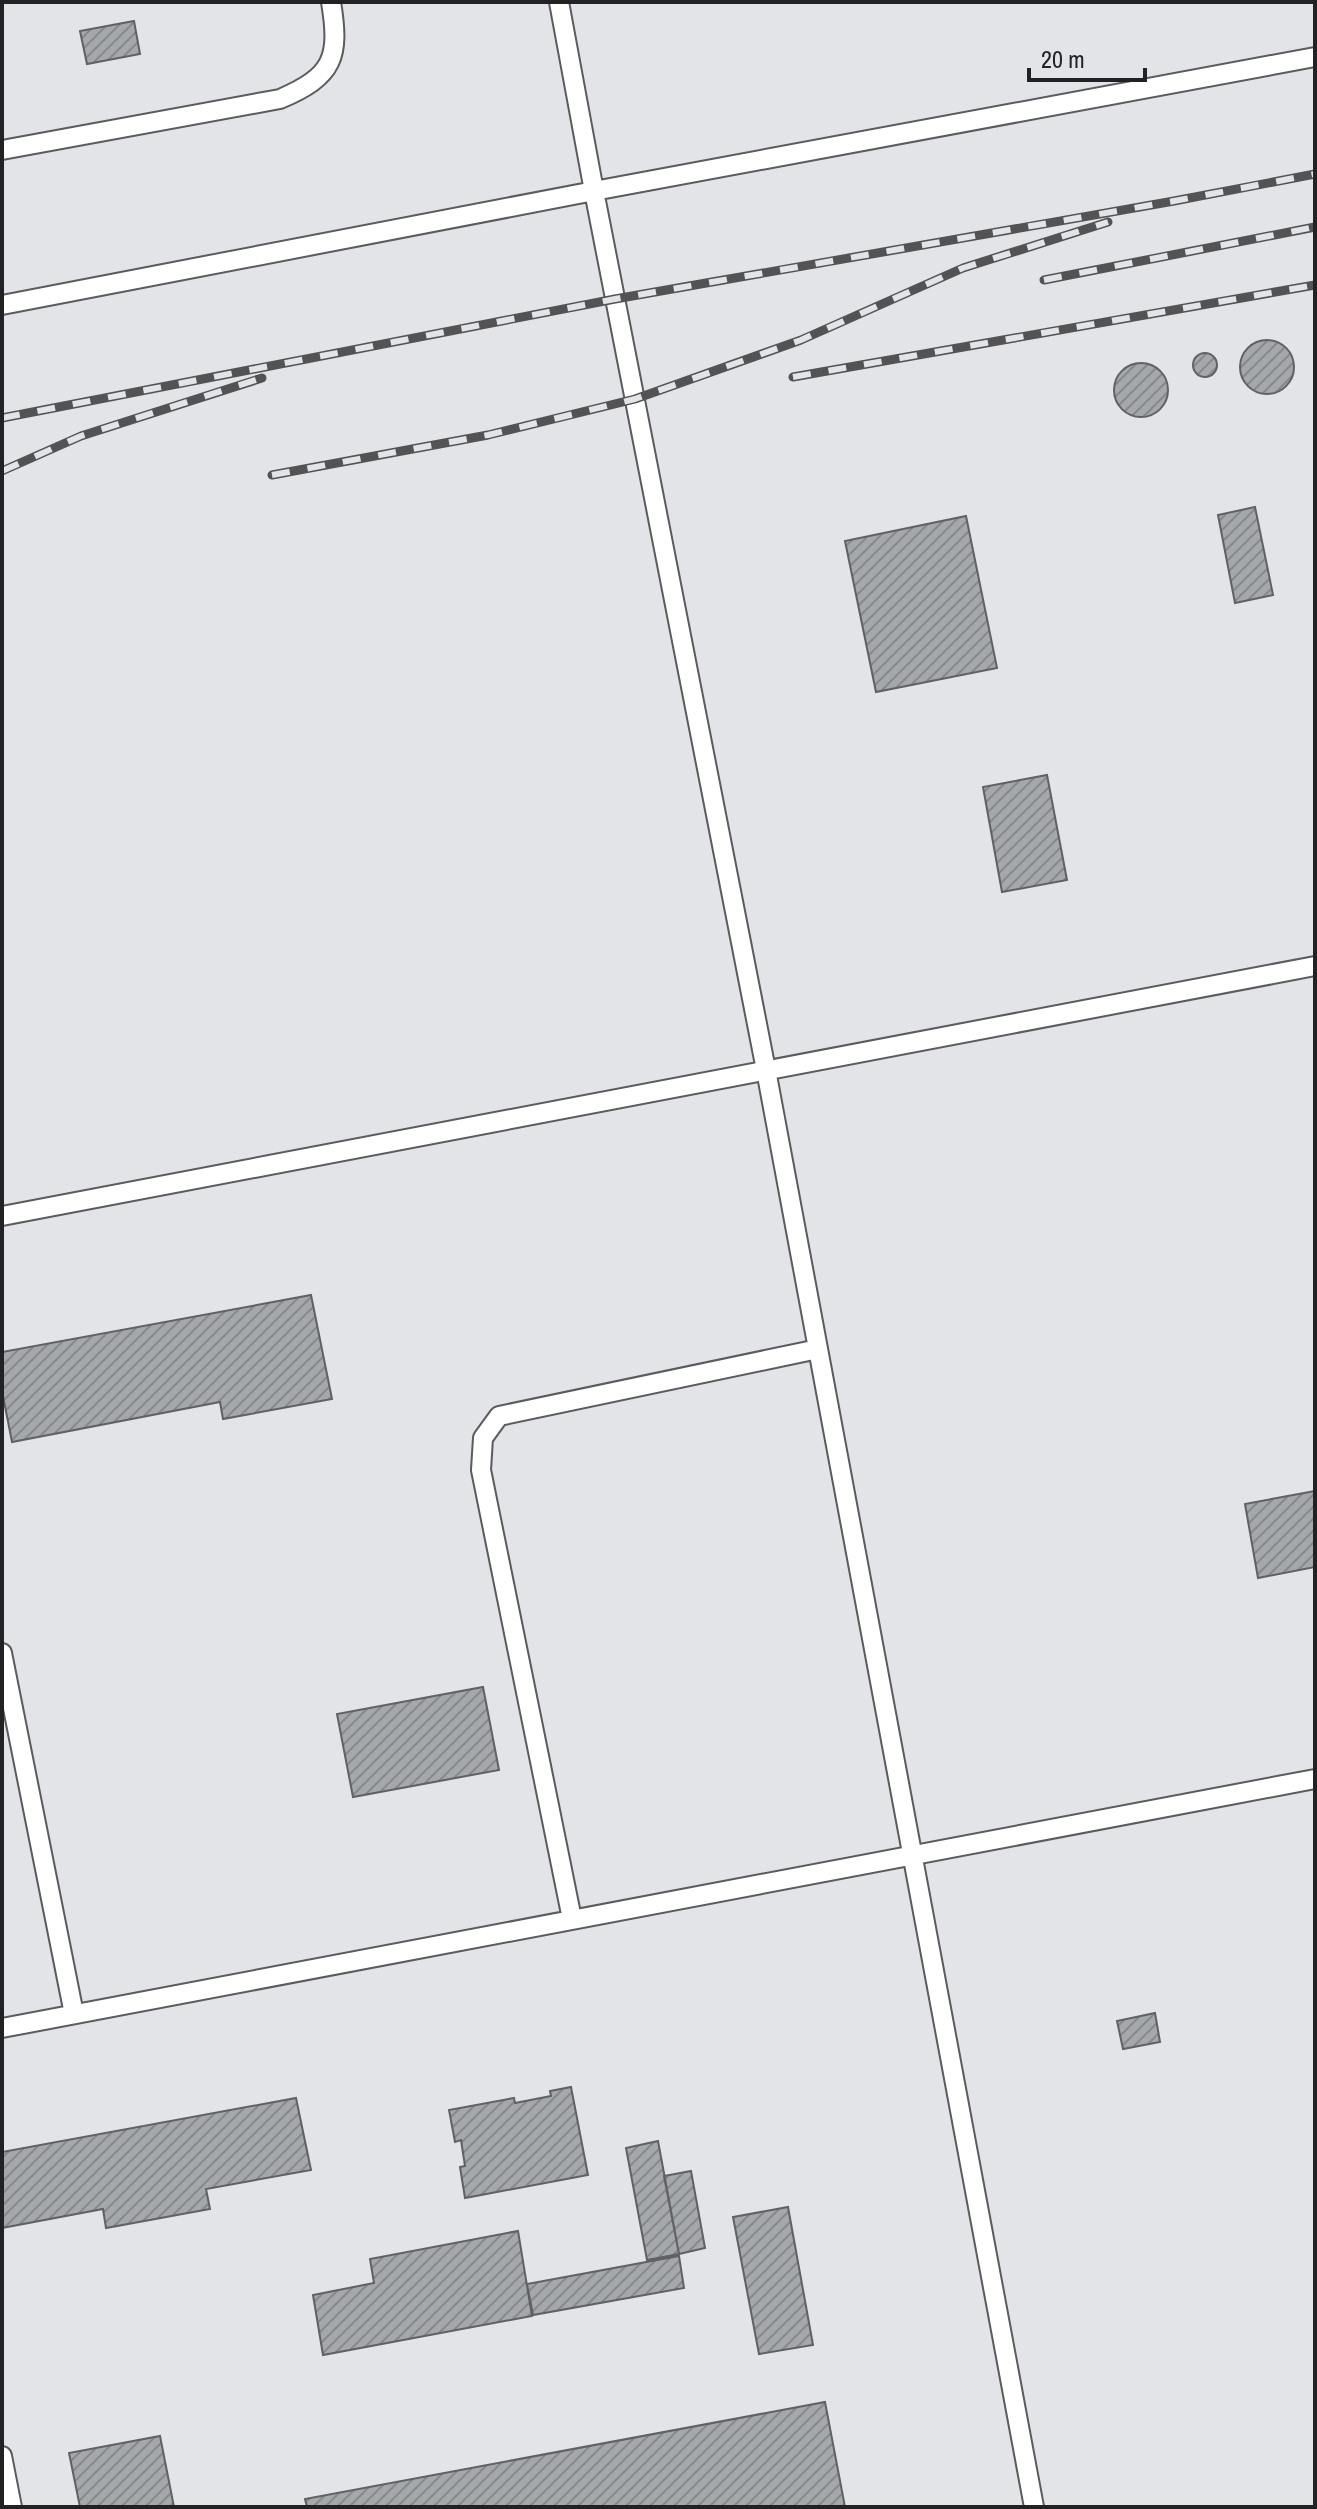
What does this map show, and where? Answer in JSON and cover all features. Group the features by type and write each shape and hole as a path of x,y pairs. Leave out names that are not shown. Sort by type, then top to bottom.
{"lane":[{"path":"2,150 280,99 304,89 322,75 333,56 336,32 331,2"},
{"path":"559,2 766,1070 1034,2507"},
{"path":"2,305 1315,57"},
{"path":"2,1216 1315,966"},
{"path":"572,1919 481,1470 483,1438 499,1416 818,1349"},
{"path":"2,1653 74,2014"},
{"path":"2,2028 1315,1779"},
{"path":"2,2456 12,2507"}],"building":[{"path":"134,21 140,54 87,64 80,31"},
{"path":"1267,340 1286,348 1294,367 1286,386 1267,394 1248,386 1240,367 1248,348"},
{"path":"1205,353 1216,360 1217,365 1210,376 1205,377 1194,370 1193,365 1200,354"},
{"path":"1141,363 1160,371 1168,390 1160,409 1141,417 1122,409 1114,390 1122,371"},
{"path":"1255,507 1273,595 1235,603 1218,515"},
{"path":"966,516 997,668 876,692 845,541"},
{"path":"1047,775 1067,880 1002,892 983,787"},
{"path":"311,1295 332,1399 223,1419 220,1402 12,1442 2,1391 2,1352"},
{"path":"1315,1491 1315,1567 1258,1578 1245,1504"},
{"path":"483,1687 499,1770 353,1797 337,1714"},
{"path":"1155,2013 1160,2042 1123,2049 1117,2021"},
{"path":"571,2087 588,2175 465,2198 460,2167 465,2166 461,2140 455,2142 449,2110 514,2098 515,2103 551,2096 550,2091"},
{"path":"296,2098 311,2170 206,2189 210,2209 106,2228 103,2209 2,2228 2,2152"},
{"path":"658,2141 679,2254 647,2260 626,2148"},
{"path":"691,2171 705,2248 679,2254 664,2176"},
{"path":"788,2207 813,2345 759,2354 733,2217"},
{"path":"518,2231 532,2316 323,2355 313,2295 374,2283 370,2259"},
{"path":"679,2256 684,2288 533,2315 527,2284"},
{"path":"825,2402 845,2507 307,2507 305,2499"},
{"path":"160,2436 174,2507 80,2507 69,2453"}],"railway":[{"path":"2,418 615,299 1315,174"},
{"path":"272,475 488,435 635,399 801,340 963,268 1108,222"},
{"path":"1044,280 1315,227"},
{"path":"793,377 1315,285"},
{"path":"2,471 81,436 262,378"}]}
